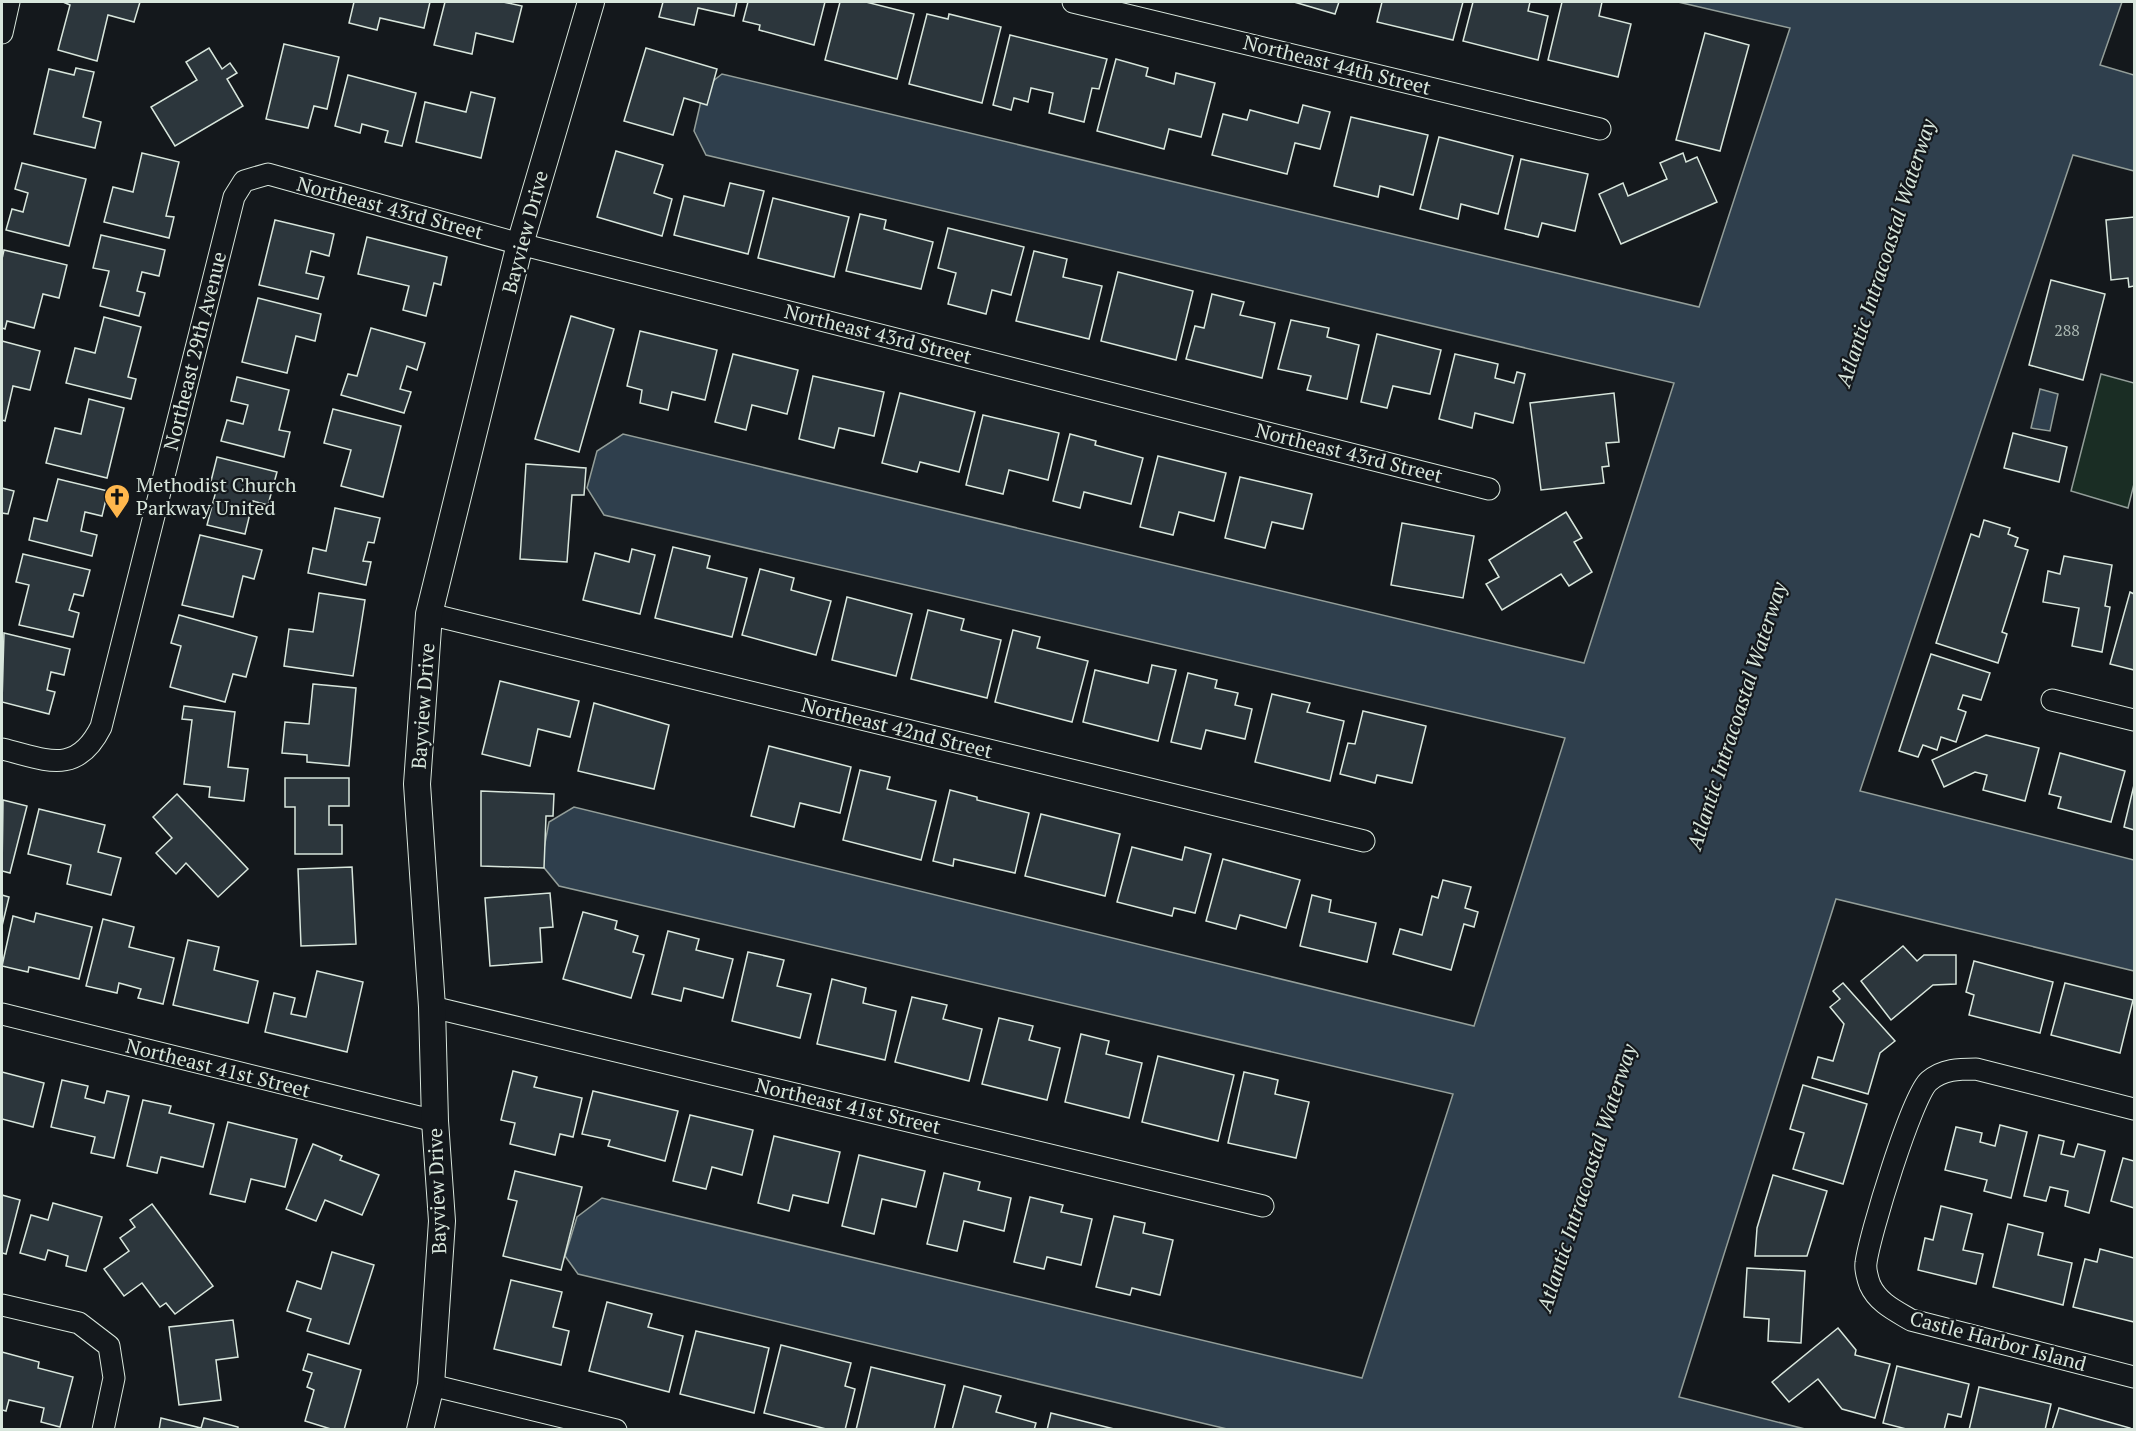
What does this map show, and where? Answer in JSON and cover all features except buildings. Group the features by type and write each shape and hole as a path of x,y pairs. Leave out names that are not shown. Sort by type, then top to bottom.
{"street":[{"path":"2,33 9,2"},
{"name":"Bayview Drive","path":"420,1430 431,1385 442,1221 435,1121 432,1007 417,784 429,614 520,244 591,2"},
{"name":"Northeast 44th Street","path":"1073,2 1600,129"},
{"name":"Northeast 43rd Street","path":"268,174 520,244 1489,489"},
{"name":"Northeast 29th Avenue","path":"2,749 57,762 72,760 84,752 101,727 234,197 244,181 268,174"},
{"name":"Northeast 42nd Street","path":"429,614 1364,841"},
{"path":"2052,700 2134,720"},
{"name":"Northeast 41st Street","path":"432,1007 1263,1206"},
{"name":"Northeast 41st Street","path":"2,1014 435,1121"},
{"name":"Castle Harbor Island","path":"2134,1109 1976,1069 1950,1069 1928,1082 1915,1105 1865,1265 1870,1285 1885,1305 1911,1320 2134,1377"},
{"path":"2,1305 79,1323 109,1346 114,1378 103,1430"},
{"path":"431,1385 616,1430"}],"green space":[{"path":"2101,374 2134,383 2134,484 2128,508 2071,491"}],"water":[{"name":"Atlantic Intracoastal Waterway","path":"1678,2 2122,2 2100,65 2134,75 2134,171 2073,155 1860,791 2134,860 2134,971 1836,899 1679,1397 1805,1429 1227,1429 578,1274 565,1256 577,1217 602,1198 1362,1378 1453,1094 559,886 541,864 549,822 574,807 1474,1026 1565,738 604,515 587,488 597,451 623,434 1584,663 1674,383 706,155 694,131 704,88 722,74 1699,307 1790,28"},
{"path":"2040,389 2058,394 2050,431 2031,428"}],"place":[{"name":"Methodist Church Parkway United","path":"117,520"}]}
